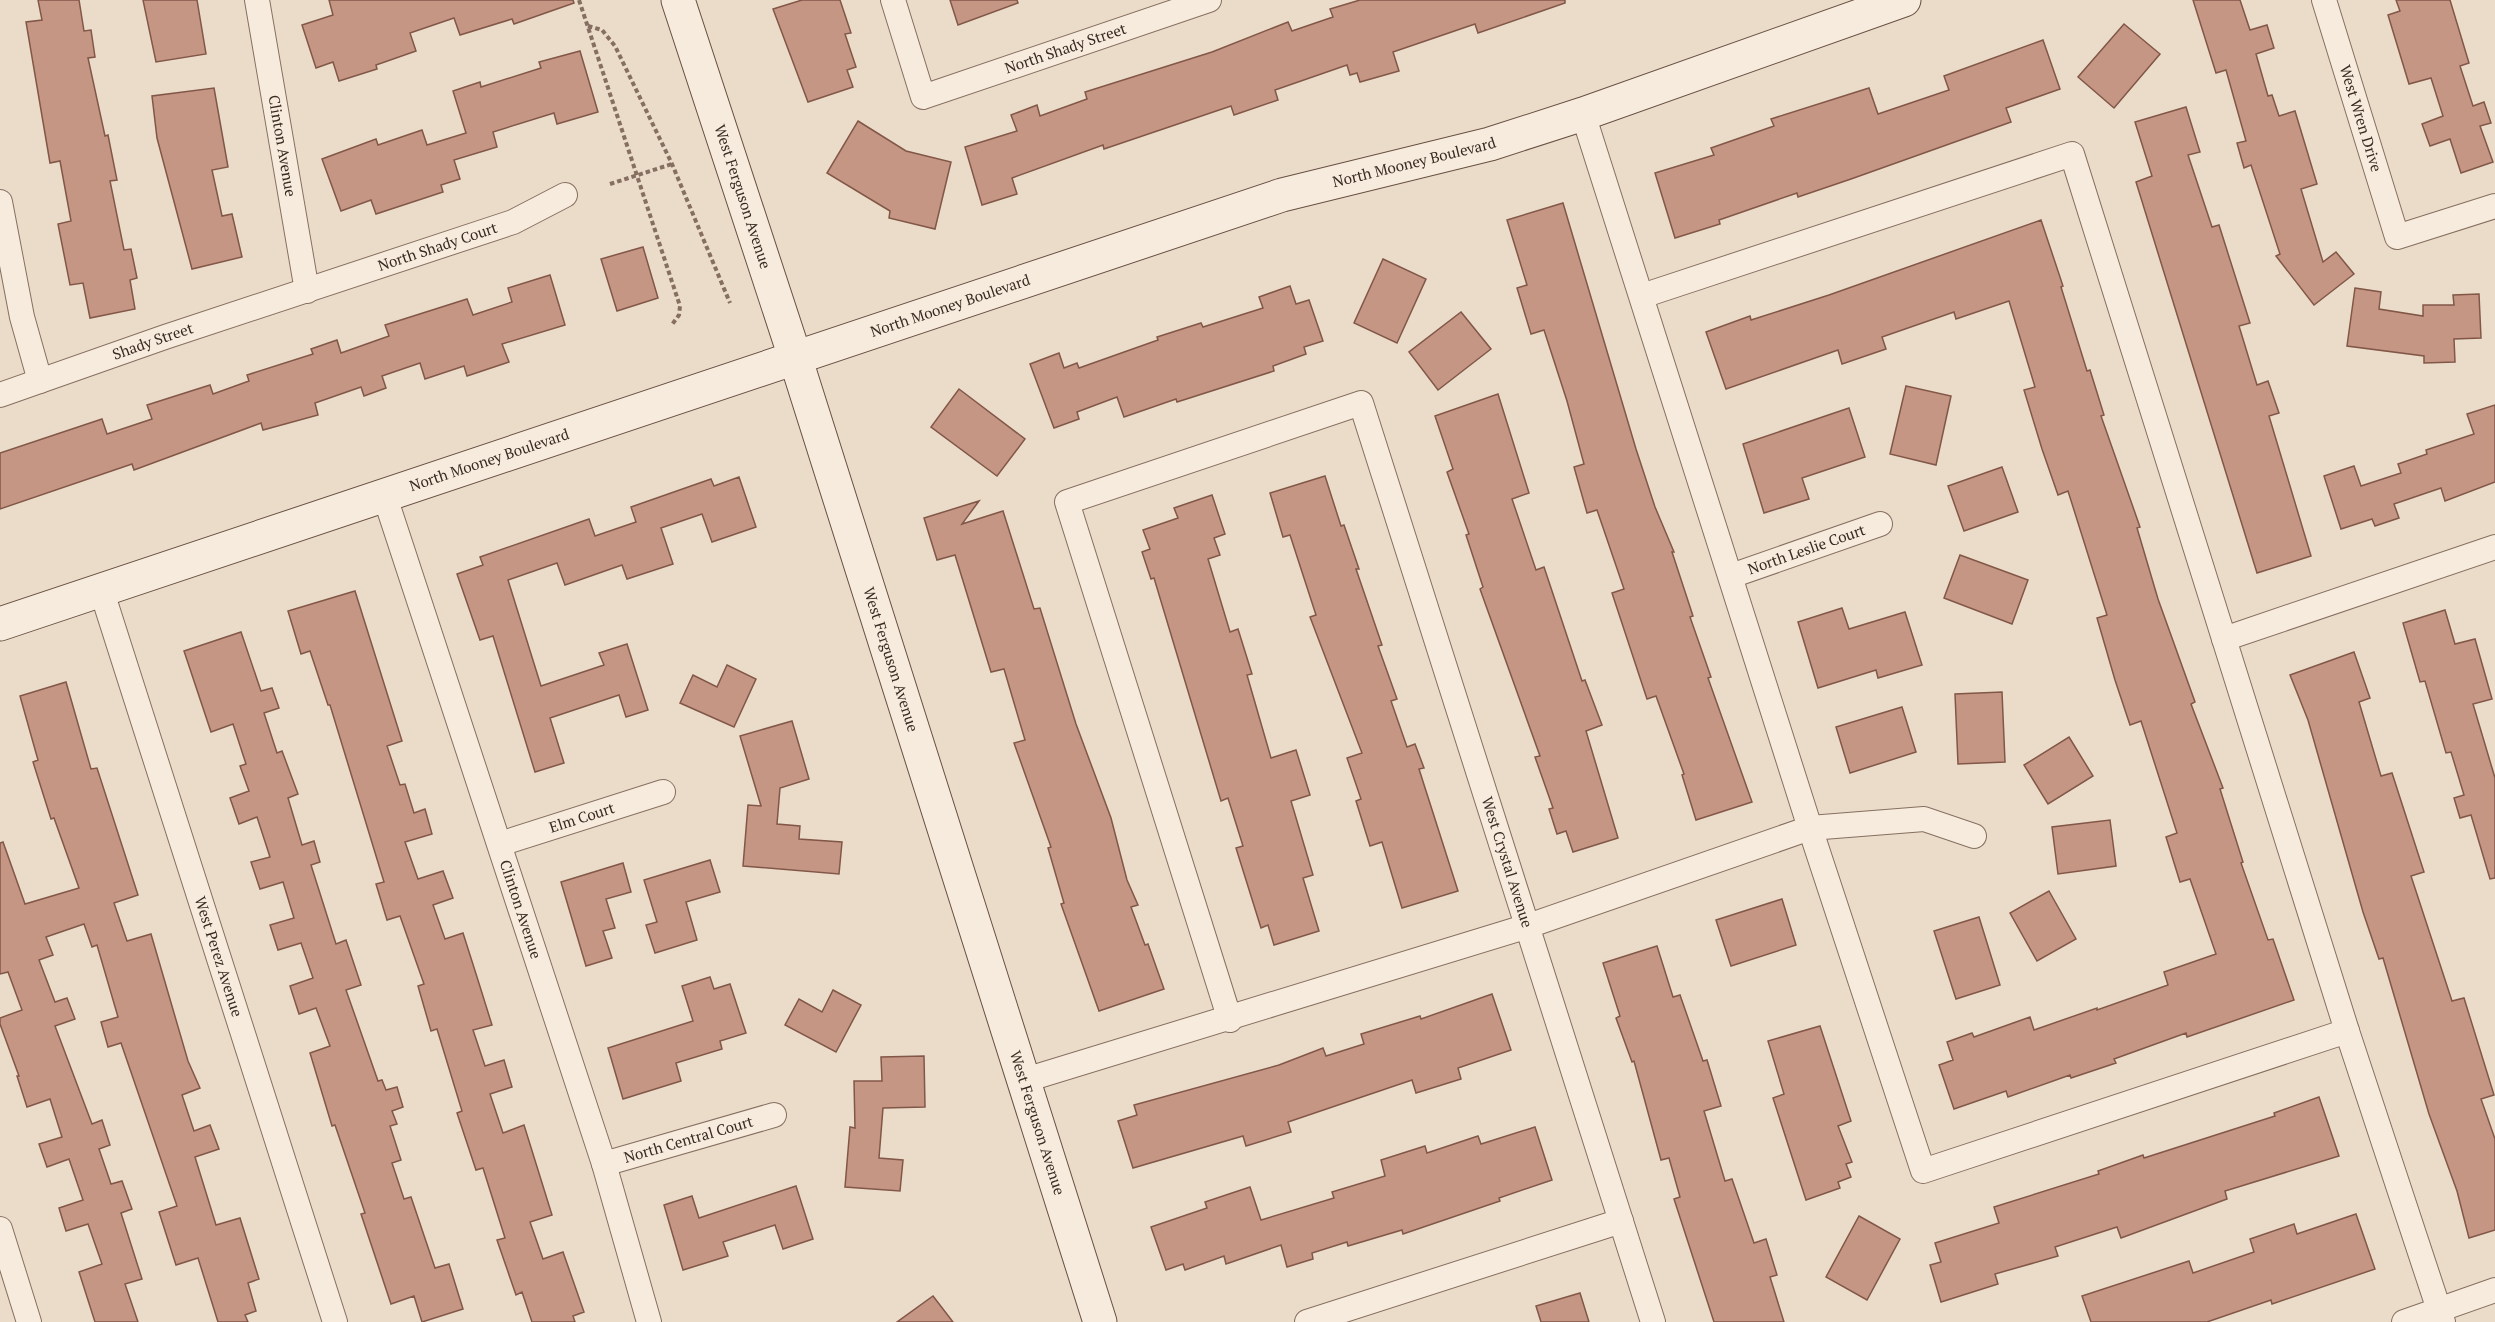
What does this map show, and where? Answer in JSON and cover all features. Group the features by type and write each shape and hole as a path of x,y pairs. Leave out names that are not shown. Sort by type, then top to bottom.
{"street":[{"name":"Clinton Avenue","path":"257,0 307,291"},
{"name":"West Ferguson Avenue","path":"678,0 795,357 1100,1322"},
{"name":"North Shady Street","path":"893,0 923,98 1209,0"},
{"name":"North Mooney Boulevard","path":"0,624 1282,195 1490,144 1583,114 1904,0"},
{"name":"West Wren Drive","path":"2324,0 2397,237 2495,206"},
{"path":"1583,114 1810,828 1923,1171 2347,1031"},
{"path":"1642,296 2072,154 2347,1031 2441,1316"},
{"name":"North Shady Court","path":"307,291 513,222 565,195"},
{"path":"0,202 22,316 40,381"},
{"name":"Shady Street","path":"0,395 307,291"},
{"name":"West Crystal Avenue","path":"1230,1020 1067,502 1361,403 1653,1322"},
{"name":"Clinton Avenue","path":"385,497 501,844 604,1164 649,1322"},
{"name":"North Leslie Court","path":"1731,576 1880,524"},
{"path":"2224,639 2495,547"},
{"name":"West Perez Avenue","path":"101,589 335,1322"},
{"name":"Elm Court","path":"501,844 663,792"},
{"path":"1022,1081 1230,1020 1528,926 1810,828 1924,819 1974,836"},
{"name":"North Central Court","path":"604,1164 774,1115"},
{"path":"1307,1322 1621,1221"},
{"path":"0,1229 29,1322"},
{"path":"2404,1322 2441,1316 2495,1290"}],"path":[{"path":"579,0 680,306 679,315 670,326"},
{"path":"588,26 602,30 615,46 672,164 730,303"},
{"path":"610,184 672,164"}],"building":[{"path":"38,0 79,0 84,31 91,30 95,57 88,58 117,180 110,181 124,250 131,249 137,278 130,280 135,309 90,318 83,283 70,285 58,224 71,221 60,161 50,163 26,22 42,20"},
{"path":"143,0 197,0 206,54 156,62"},
{"path":"329,0 573,0 574,3 514,24 512,19 460,35 454,18 410,33 416,51 376,65 377,69 339,81 333,62 316,68 302,25 333,15"},
{"path":"802,0 840,0 851,33 845,34 856,67 847,70 853,87 808,102 773,9"},
{"path":"950,0 1017,0 1018,3 958,25"},
{"path":"1360,0 1565,0 1565,3 1478,33 1475,24 1393,52 1399,71 1360,82 1357,73 1350,75 1347,65 1275,90 1278,100 1234,115 1231,106 1104,149 1103,145 1012,178 1017,194 982,205 965,147 1017,131 1011,115 1037,105 1040,116 1087,99 1085,92 1212,52 1288,22 1292,31 1333,17 1330,9"},
{"path":"2193,0 2240,0 2250,30 2267,25 2274,48 2256,54 2268,96 2272,95 2279,116 2295,111 2317,184 2301,189 2323,262 2336,252 2354,274 2314,305 2276,256 2280,254 2251,165 2244,168 2237,143 2246,141 2226,70 2216,73"},
{"path":"2396,0 2450,0 2469,63 2460,66 2473,106 2484,102 2491,123 2480,126 2493,162 2461,173 2450,139 2430,146 2422,124 2443,116 2431,78 2409,84 2388,15 2400,11"},
{"path":"2124,24 2160,54 2114,108 2078,77"},
{"path":"2043,40 2060,89 2006,108 2011,122 1798,197 1797,193 1719,220 1720,224 1675,238 1655,173 1714,155 1711,148 1774,126 1771,119 1869,88 1878,114 1949,90 1944,76"},
{"path":"580,51 598,112 557,124 554,113 493,132 497,147 454,160 460,179 441,185 443,192 376,214 371,200 341,211 322,159 376,139 378,145 422,130 427,145 466,133 453,91 480,82 481,87 541,68 539,62"},
{"path":"214,88 228,167 212,170 222,216 232,214 242,257 192,269 157,138 152,96"},
{"path":"2186,107 2200,152 2188,155 2212,227 2219,225 2250,323 2239,326 2257,385 2268,381 2279,413 2269,416 2311,556 2257,573 2136,182 2152,176 2135,122"},
{"path":"858,121 906,151 951,162 935,229 889,218 890,211 827,173"},
{"path":"1563,203 1636,449 1655,507 1674,552 1672,552 1693,616 1690,617 1711,677 1708,678 1752,802 1696,820 1682,775 1684,774 1656,696 1647,699 1612,593 1624,589 1597,510 1587,513 1574,467 1584,464 1544,330 1531,334 1517,288 1527,285 1507,220"},
{"path":"2041,220 2063,286 2061,287 2087,371 2090,370 2104,415 2101,416 2140,527 2137,528 2158,599 2195,702 2191,704 2223,788 2220,789 2243,862 2241,863 2268,940 2273,939 2294,1000 2187,1037 2186,1033 2114,1059 2116,1063 2071,1078 2070,1075 2008,1097 2006,1091 1954,1109 1939,1065 1953,1060 1947,1042 1972,1033 1974,1037 2030,1017 2034,1030 2097,1008 2097,1010 2168,985 2164,972 2216,954 2190,879 2180,882 2166,837 2177,833 2141,721 2130,725 2115,680 2097,618 2107,615 2068,491 2058,495 2042,449 2024,390 2035,387 2009,301 1956,319 1954,312 1882,337 1886,349 1842,364 1838,350 1726,389 1706,332 1750,316 1751,320 1829,295"},
{"path":"643,247 658,298 617,311 601,259"},
{"path":"1383,259 1426,279 1397,343 1354,323"},
{"path":"550,275 565,325 502,344 509,362 467,376 464,366 425,379 420,363 382,376 386,388 364,396 361,387 315,403 318,415 263,430 261,423 134,470 132,464 0,509 0,453 102,419 107,434 152,419 147,405 210,385 213,394 249,381 247,375 313,354 311,349 337,340 341,353 389,336 385,325 467,299 473,315 512,302 508,288"},
{"path":"1290,286 1296,304 1309,300 1323,341 1304,347 1306,354 1273,366 1274,371 1177,402 1176,399 1124,417 1117,397 1077,412 1079,419 1054,428 1030,364 1059,353 1064,368 1077,363 1079,368 1158,340 1157,337 1201,323 1203,327 1263,308 1259,297"},
{"path":"2355,288 2381,292 2379,309 2423,316 2423,305 2454,305 2453,295 2479,294 2481,338 2454,339 2455,362 2424,363 2424,356 2347,346"},
{"path":"1461,312 1491,349 1438,390 1409,352"},
{"path":"1906,386 1951,396 1936,465 1890,454"},
{"path":"959,389 1025,439 997,476 931,427"},
{"path":"1498,394 1529,493 1512,499 1536,570 1544,567 1582,681 1585,680 1602,725 1586,731 1618,838 1573,852 1566,831 1557,834 1549,809 1553,808 1535,757 1540,756 1480,589 1483,587 1466,535 1469,534 1447,472 1453,469 1435,416"},
{"path":"2495,405 2495,482 2445,501 2441,488 2394,504 2399,518 2375,526 2372,519 2341,529 2324,476 2354,466 2361,486 2401,473 2398,464 2427,454 2426,450 2474,434 2467,414"},
{"path":"1849,408 1865,457 1802,478 1809,499 1764,513 1743,444"},
{"path":"2002,467 2018,512 1964,531 1948,486"},
{"path":"1325,476 1341,526 1344,525 1359,569 1356,569 1382,645 1378,646 1397,699 1391,701 1407,747 1415,744 1424,768 1419,769 1458,891 1402,908 1382,842 1370,846 1356,801 1361,799 1347,758 1362,753 1310,617 1316,615 1290,535 1283,537 1270,493"},
{"path":"739,477 756,527 712,542 702,514 661,528 673,564 627,579 622,565 565,585 557,563 508,580 541,686 604,665 599,653 627,644 648,710 626,717 619,695 550,718 564,763 535,772 493,636 480,640 457,574 483,565 480,557 589,519 595,536 636,522 631,507 711,479 714,486"},
{"path":"1212,495 1225,534 1214,538 1220,555 1208,559 1230,632 1238,629 1252,674 1247,675 1271,758 1296,750 1310,795 1291,801 1313,875 1303,878 1319,931 1274,945 1268,925 1261,928 1236,848 1243,846 1228,798 1221,801 1154,578 1151,579 1142,552 1150,549 1143,530 1178,518 1174,508"},
{"path":"979,501 962,524 1003,511 1034,609 1040,608 1076,724 1111,818 1127,880 1138,905 1131,907 1145,945 1148,944 1164,989 1099,1011 1061,904 1064,903 1048,848 1051,847 1014,743 1025,740 1004,669 991,672 955,555 937,560 924,518"},
{"path":"1960,555 2028,580 2012,624 1944,598"},
{"path":"355,591 402,741 387,746 400,785 405,784 414,813 425,809 432,834 405,842 418,879 443,871 453,898 433,905 445,939 463,933 492,1025 473,1030 485,1066 504,1060 512,1087 490,1094 503,1133 524,1125 552,1215 530,1222 543,1259 563,1252 584,1312 573,1316 575,1322 532,1322 522,1292 516,1295 497,1240 505,1238 483,1168 476,1170 457,1113 462,1111 437,1029 431,1031 418,986 424,984 400,916 387,920 376,884 384,882 330,705 328,705 310,651 301,654 288,611"},
{"path":"1842,608 1849,629 1905,612 1922,665 1878,678 1876,670 1818,688 1798,622"},
{"path":"2445,610 2455,644 2475,639 2492,699 2473,704 2495,778 2495,878 2490,879 2471,815 2460,818 2454,798 2464,795 2451,752 2446,753 2425,681 2420,682 2403,623"},
{"path":"241,632 261,691 272,688 279,708 264,713 277,753 282,751 298,794 288,798 302,845 314,841 320,862 311,865 336,944 346,940 361,985 346,990 378,1081 382,1080 386,1090 397,1087 403,1107 392,1111 397,1124 390,1126 401,1160 392,1163 404,1199 411,1197 435,1268 449,1264 463,1309 422,1322 414,1296 391,1304 361,1214 365,1213 335,1125 332,1126 310,1053 330,1046 316,1008 299,1014 290,986 313,978 301,943 278,950 270,925 294,918 283,882 260,889 251,862 270,857 257,817 239,824 230,798 249,791 240,766 246,764 233,724 211,732 184,651"},
{"path":"2354,652 2370,698 2359,702 2381,776 2392,773 2424,872 2411,876 2452,1001 2464,998 2494,1095 2481,1099 2495,1139 2495,1230 2469,1238 2457,1191 2429,1114 2383,958 2379,959 2363,912 2308,720 2290,675"},
{"path":"727,665 756,679 734,727 680,703 693,675 717,687"},
{"path":"66,682 91,769 97,768 138,895 114,903 127,941 151,934 188,1061 200,1088 182,1095 194,1131 210,1125 219,1149 195,1157 216,1225 240,1218 259,1279 248,1283 256,1311 245,1315 248,1322 218,1322 198,1258 176,1265 159,1212 177,1206 121,1043 108,1047 101,1022 118,1017 97,945 92,947 84,924 46,937 53,955 39,960 55,1002 67,998 75,1019 55,1026 92,1124 102,1120 110,1145 99,1149 111,1184 122,1181 132,1209 121,1213 142,1279 125,1284 138,1322 95,1322 79,1272 102,1264 88,1224 66,1231 59,1208 83,1200 69,1159 47,1167 39,1144 62,1137 50,1099 27,1107 17,1076 19,1076 0,1024 0,1018 22,1010 8,972 0,974 0,843 3,842 25,904 79,888 54,818 51,819 33,762 38,760 20,696"},
{"path":"2002,692 2005,762 1958,764 1955,694"},
{"path":"1902,707 1916,752 1850,773 1836,727"},
{"path":"792,721 809,779 780,788 777,824 800,826 799,839 842,842 839,874 743,866 748,805 761,806 740,736"},
{"path":"2069,737 2093,776 2048,804 2024,765"},
{"path":"2110,820 2116,866 2058,874 2052,827"},
{"path":"710,860 720,892 686,902 697,940 655,953 646,925 657,922 644,880"},
{"path":"623,863 631,892 606,899 615,928 603,931 612,958 586,966 561,882"},
{"path":"2049,891 2076,939 2037,961 2010,913"},
{"path":"1782,899 1796,945 1731,966 1716,920"},
{"path":"1979,917 2000,985 1956,999 1934,931"},
{"path":"1657,946 1673,997 1680,995 1703,1061 1707,1060 1721,1106 1704,1111 1725,1181 1732,1179 1754,1243 1766,1239 1777,1275 1770,1277 1784,1322 1714,1322 1674,1199 1680,1197 1669,1158 1661,1160 1634,1061 1632,1062 1616,1018 1620,1016 1603,963"},
{"path":"710,977 714,989 730,984 746,1033 720,1041 722,1049 676,1063 681,1081 623,1099 608,1048 693,1021 682,986"},
{"path":"833,990 861,1005 836,1052 785,1025 799,999 822,1012"},
{"path":"1492,994 1511,1050 1458,1068 1461,1079 1416,1093 1412,1080 1288,1122 1291,1132 1246,1146 1243,1136 1133,1168 1118,1121 1137,1115 1134,1105 1279,1065 1323,1048 1326,1056 1364,1044 1361,1034 1420,1016 1421,1019"},
{"path":"1820,1026 1851,1121 1838,1126 1852,1162 1846,1164 1851,1177 1838,1182 1840,1188 1806,1200 1773,1098 1784,1094 1768,1041"},
{"path":"924,1056 925,1107 883,1108 879,1158 903,1160 900,1191 845,1187 850,1127 855,1128 854,1081 882,1081 881,1057"},
{"path":"2319,1097 2339,1156 2225,1191 2227,1199 2121,1238 2117,1227 2055,1247 2058,1256 1995,1274 1998,1284 1941,1302 1930,1265 1941,1262 1935,1243 1999,1223 1994,1207 2099,1174 2098,1171 2143,1155 2144,1158 2275,1116 2274,1113"},
{"path":"1535,1127 1552,1180 1499,1198 1500,1201 1403,1234 1402,1230 1348,1246 1347,1242 1312,1253 1313,1259 1287,1267 1281,1245 1226,1264 1224,1256 1185,1270 1183,1264 1166,1270 1151,1227 1207,1208 1205,1202 1250,1187 1261,1220 1334,1198 1332,1192 1385,1176 1381,1160 1425,1146 1427,1153 1478,1136 1481,1144"},
{"path":"796,1186 813,1239 783,1249 775,1225 723,1242 728,1256 683,1270 664,1205 692,1196 699,1218"},
{"path":"2356,1214 2375,1269 2272,1304 2271,1300 2207,1322 2091,1322 2082,1296 2189,1261 2193,1273 2254,1252 2250,1239 2294,1224 2297,1234"},
{"path":"1859,1216 1900,1239 1867,1300 1826,1277"},
{"path":"1580,1293 1589,1322 1541,1322 1536,1306"},
{"path":"933,1296 953,1322 897,1322"}]}
